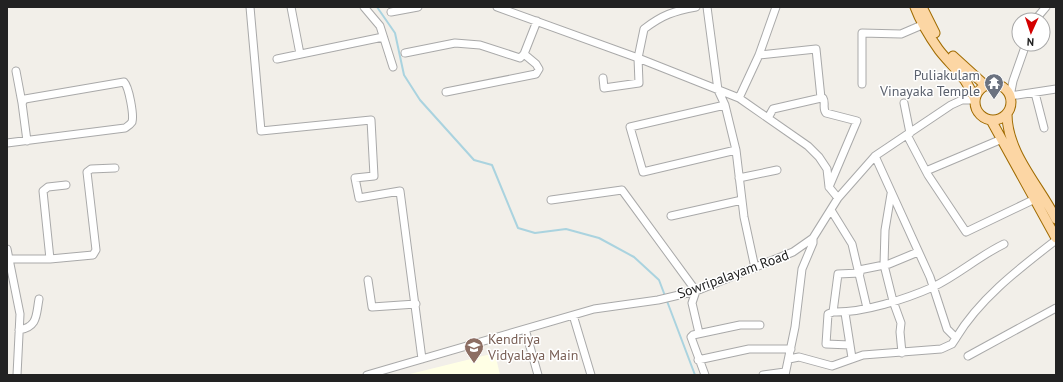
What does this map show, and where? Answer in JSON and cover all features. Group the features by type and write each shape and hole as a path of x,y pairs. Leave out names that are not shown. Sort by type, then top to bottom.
{"main road":[{"path":"915,7 922,25 940,51 968,81 979,112 991,120 1039,198 1053,207 1056,219"},
{"path":"922,7 931,27 943,45 960,64 986,86"},
{"path":"975,100 979,91 986,86 997,86 1002,88 1010,96 1011,106 1007,114 1007,127 1015,150 1039,198 1056,239"},
{"path":"991,120 997,120 1007,114"}],"street":[{"path":"250,7 261,131 371,120 374,176 355,178 360,198 400,191 422,359"},
{"path":"291,7 300,54"},
{"path":"364,7 380,26 393,67"},
{"path":"391,12 418,7"},
{"path":"497,7 638,58 738,98 808,146 819,157 827,169 829,187 838,198"},
{"path":"603,78 604,88 639,83 638,58 644,29 657,19 672,12 696,7"},
{"path":"707,7 718,90 725,105 736,150 742,200 755,268"},
{"path":"738,98 759,55 776,7"},
{"path":"405,53 455,43 480,45 520,58 524,54 537,21"},
{"path":"862,84 862,33 901,34 922,25"},
{"path":"277,59 383,37"},
{"path":"759,55 816,49 821,98 824,100 824,110 826,113 857,121 829,187"},
{"path":"1023,52 1013,81 1010,96 1056,89"},
{"path":"446,92 536,74 538,69 536,64 524,54"},
{"path":"16,71 28,141"},
{"path":"7,143 125,128 130,125 132,121 127,86 124,82 31,97 25,99 22,103"},
{"path":"1035,92 1044,128"},
{"path":"768,118 773,109 821,98"},
{"name":"Sowripalayam Road","path":"367,375 379,373 594,309 658,300 696,291 793,252 813,238 838,198 875,156 951,105 962,100 975,100"},
{"path":"904,103 909,134 926,171 966,232 1039,198"},
{"path":"725,105 630,127 642,172 736,150"},
{"path":"926,171 1002,139"},
{"path":"875,156 934,286 947,329 956,338"},
{"path":"10,259 50,259 93,255 96,250 87,172 91,169 115,168"},
{"path":"739,178 777,170"},
{"path":"50,259 43,191 48,187 66,185"},
{"path":"551,200 622,190 696,291 692,303 699,333"},
{"path":"891,194 885,230 884,265 893,301 901,323 900,332 902,353"},
{"path":"671,216 742,200"},
{"path":"831,210 852,244 867,308"},
{"path":"763,375 785,374 789,359 802,270 813,243 813,238"},
{"path":"789,359 799,357 832,366 863,355 941,349 952,344 987,299 1017,270 1056,239"},
{"path":"850,345 826,344 828,314 833,312 845,313 867,308 893,301 934,286 987,252 1004,244"},
{"path":"7,249 20,314 17,375"},
{"path":"833,312 838,274 859,272 884,265 918,252"},
{"path":"368,280 372,307 416,304"},
{"path":"19,330 29,329 34,323 38,299"},
{"path":"968,356 1056,308"},
{"path":"845,313 852,358"},
{"path":"573,315 591,375"},
{"path":"705,375 698,360 691,337 699,333 740,325 760,325"},
{"path":"526,329 538,375"},
{"path":"698,360 749,349 790,349"}],"shaded area":[{"name":"Kendriya Vidyalaya Main","path":"495,353 500,375 406,375"}],"waterway":[{"path":"377,7 395,33 404,75 420,100 474,160 492,165 518,228 535,233 566,229 599,238 634,257 659,280 695,375"}],"place":[{"name":"Puliakulam Vinayaka Temple","path":"994,100"},
{"name":"Kendriya Vidyalaya Main","path":"474,364"}]}
